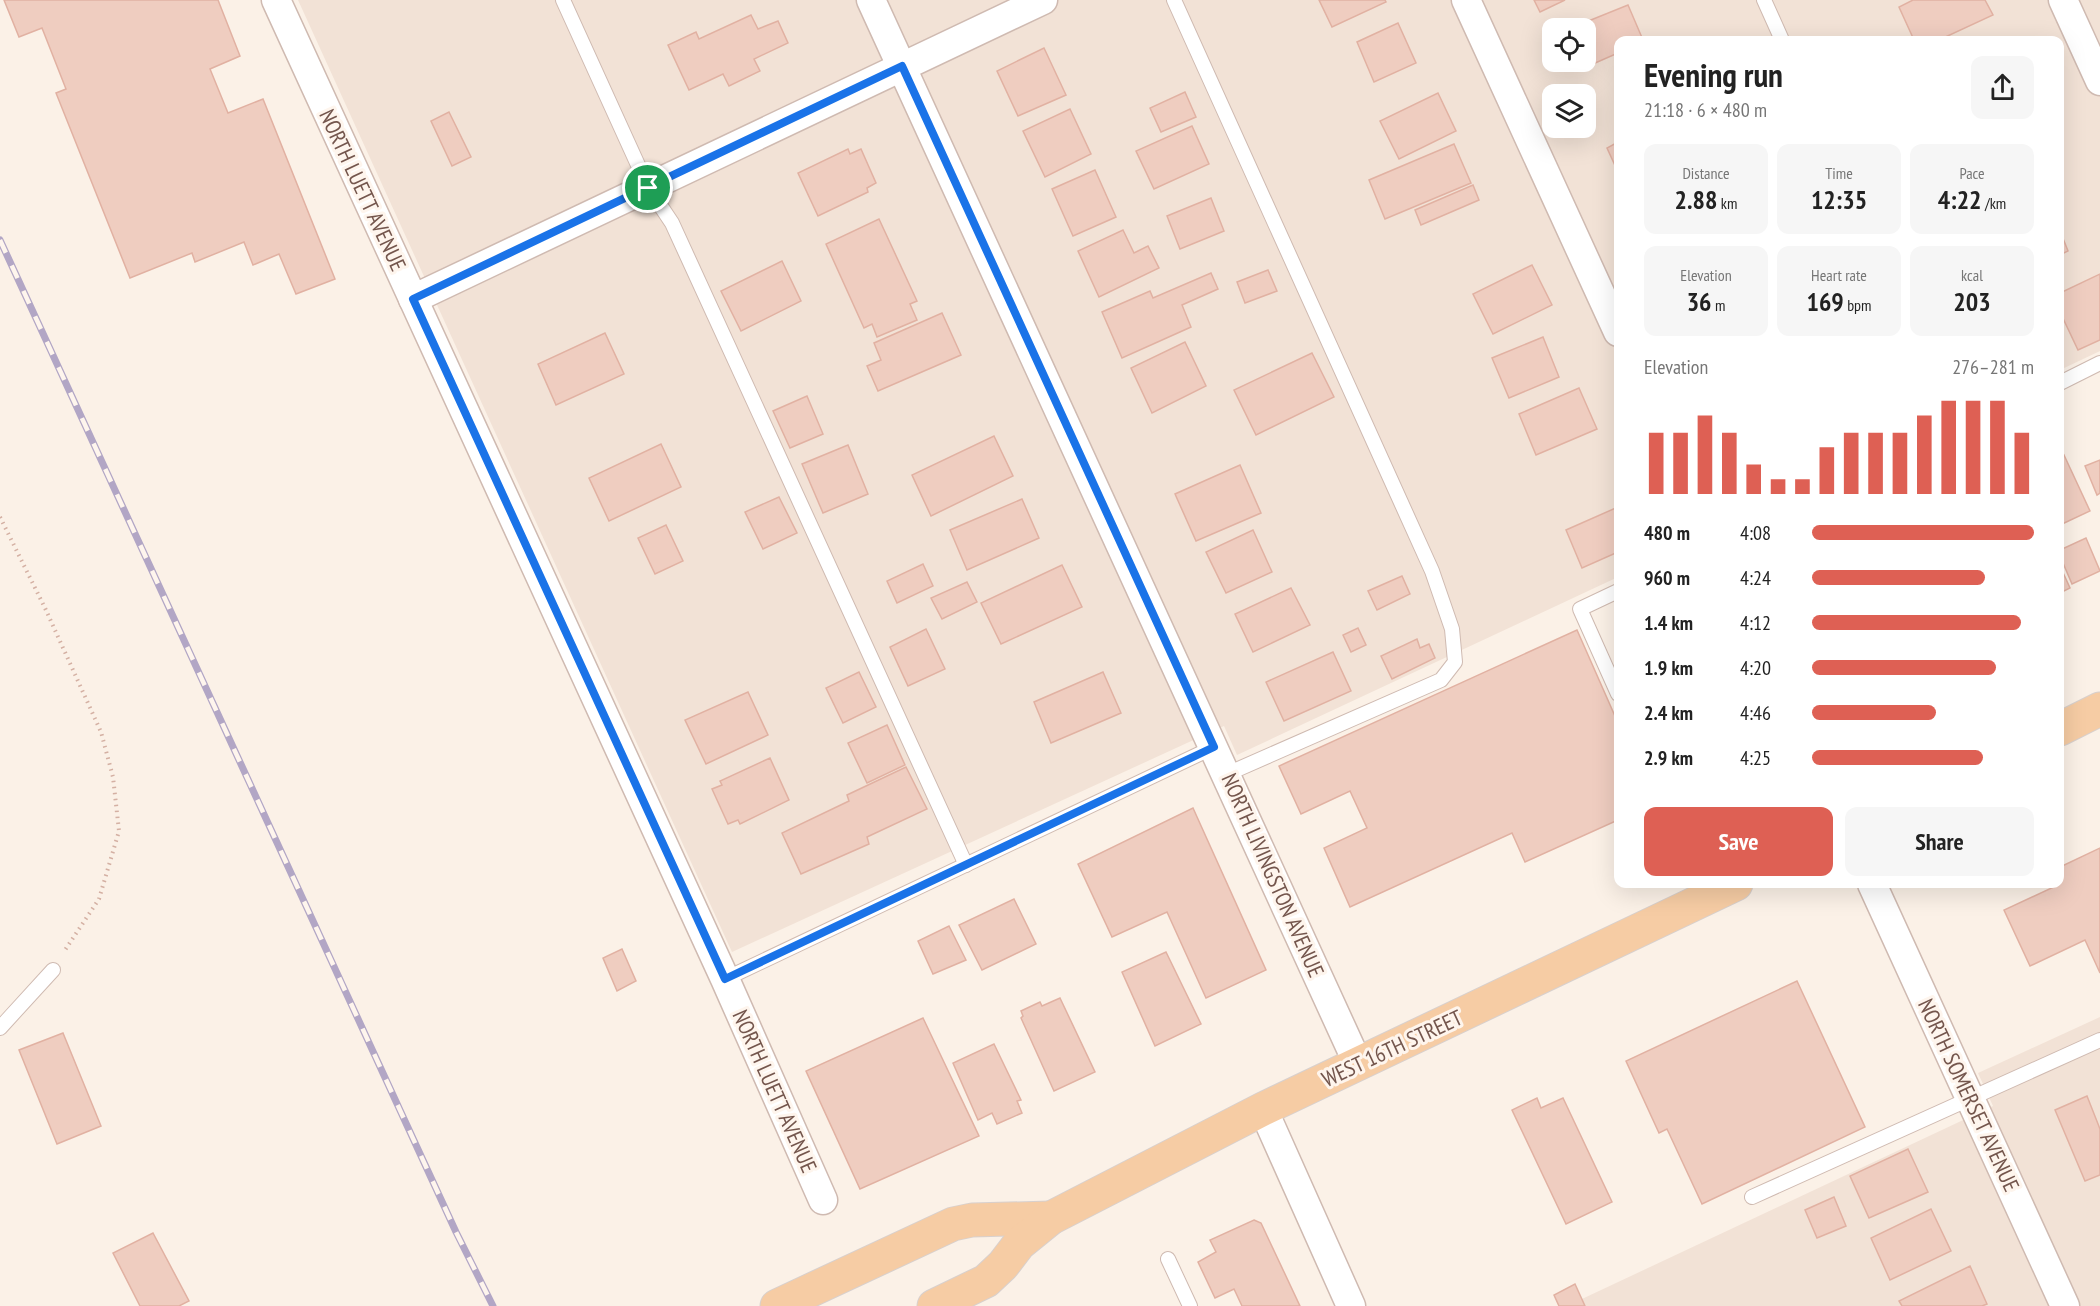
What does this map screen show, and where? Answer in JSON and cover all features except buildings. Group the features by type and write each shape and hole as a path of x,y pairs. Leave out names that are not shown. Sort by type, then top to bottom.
{"main road":[{"path":"2064,727 2100,710"},
{"name":"WEST 16TH STREET","path":"934,1306 986,1281 1003,1265 1019,1244 1051,1218 1263,1109 1716,888"},
{"name":"WEST 16TH STREET","path":"777,1306 953,1224 972,1220 1051,1218"}],"street":[{"name":"NORTH LUETT AVENUE","path":"276,0 725,979 823,1200"},
{"name":"NORTH LIVINGSTON AVENUE","path":"871,0 1358,1064"},
{"path":"413,299 1043,0"},
{"path":"1466,0 1614,323"},
{"path":"2063,0 2100,81"},
{"name":"NORTH SOMERSET AVENUE","path":"1874,888 2065,1306"},
{"path":"1263,1109 1350,1306"}],"lane":[{"path":"563,0 648,188 672,223 966,865"},
{"path":"1174,0 1432,571 1452,629 1455,662 1441,680 1227,774"},
{"path":"1764,0 1780,36"},
{"path":"2064,381 2100,363"},
{"path":"1614,593 1580,609 1614,685"},
{"path":"725,979 1214,747"},
{"path":"0,1028 53,970"},
{"path":"1752,1197 2100,1040"},
{"path":"1168,1259 1190,1306"}],"path":[{"path":"0,517 45,608 101,732 113,777 119,831 99,899 53,970"}],"shaded area":[{"path":"298,0 2100,0 2100,351 2064,368 2064,36 1614,36 1614,579 1237,755 1224,726 732,952"},
{"path":"2100,1017 2100,1306 1567,1306 1993,1106 1978,1073"}],"railway":[{"path":"0,240 456,1232 493,1306"}],"route":[{"path":"902,66 1214,747 725,979 413,299 648,188 902,66"}]}
